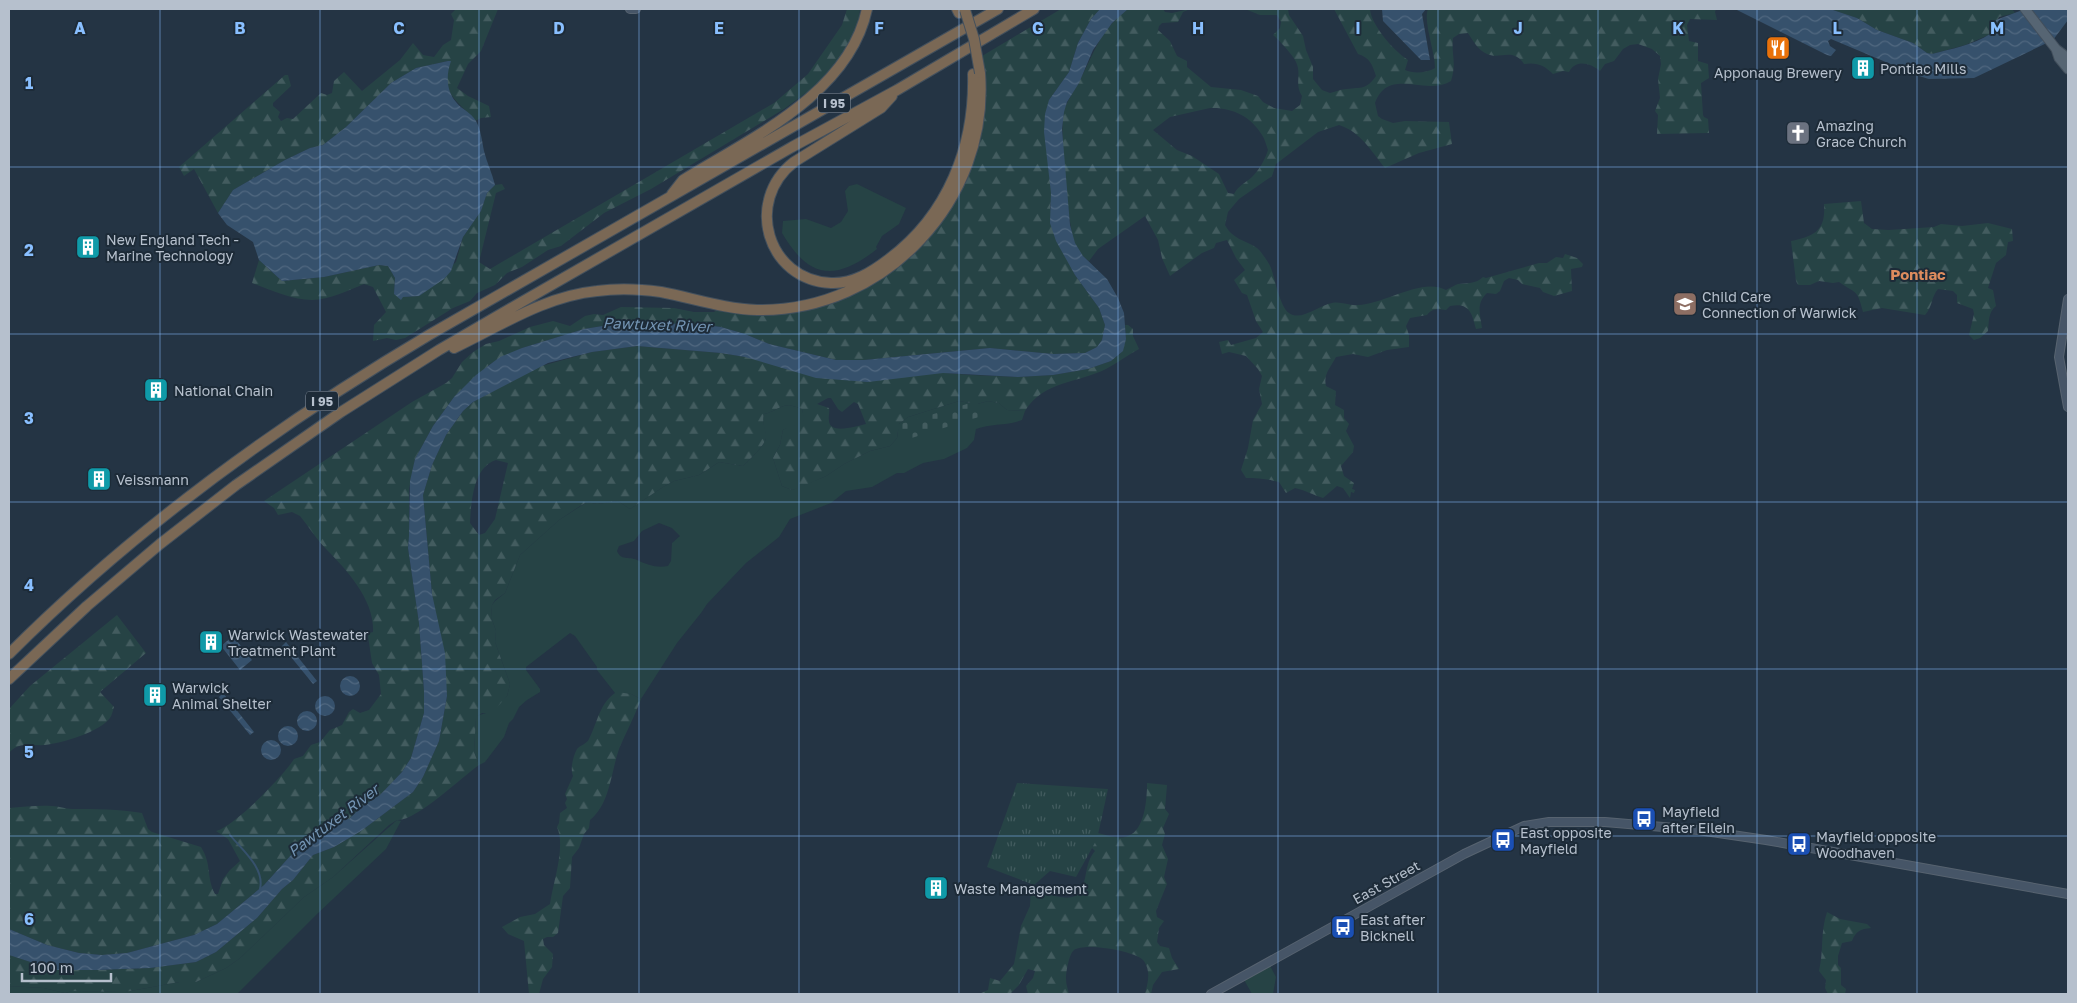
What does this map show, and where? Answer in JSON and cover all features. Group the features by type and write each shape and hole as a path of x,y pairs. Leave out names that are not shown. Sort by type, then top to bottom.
{"highway":[{"path":"670,198 684,180 788,114 816,93 832,76 851,48 867,9"},
{"name":"I 95","path":"9,654 47,616 134,540 182,501 292,421 429,335 998,9"},
{"name":"I 95","path":"9,679 111,585 197,514 287,448 395,377 528,298 792,147 897,90 1034,9"},
{"path":"395,377 539,306 577,294 609,290 642,290 728,307 768,310 820,302 866,283 894,264 918,243 935,224 954,194 968,165 976,132 980,101 976,74 961,10"},
{"path":"897,90 881,108 789,166 773,185 766,210 770,238 776,251 785,262 803,276 817,281 832,283 855,280 884,264 921,230 945,197 961,162 972,118 976,74"}],"main road":[{"path":"2025,9 2056,49 2068,58"},
{"path":"2056,49 2059,58 2068,69"},
{"path":"2068,299 2059,357 2068,408"},
{"name":"East Street","path":"1211,994 1422,877 1524,826 1549,822 1605,822 1698,830 1766,840 2068,894"}],"green space":[{"path":"456,9 498,9 481,51 468,64 457,88 468,96 489,106 491,117 475,121 452,96 447,82 450,62 448,61 416,68 391,83 346,127 323,145 310,148 285,160 233,190 218,213 194,169 184,176 179,167 285,75 288,75 291,86 273,103 273,106 280,112 278,117 281,121 287,118 293,119 321,93 327,95 332,93 334,81 344,72 362,91 400,60 413,43 423,55 434,57 443,45 451,40 454,20 451,14"},
{"path":"847,9 860,9 858,26 842,58 835,63 818,84 784,109 651,189 604,213 561,246 548,250 522,267 507,273 495,285 477,293 470,301 453,308 405,338 396,340 387,338 373,341 374,325 386,312 373,287 364,284 332,297 305,300 252,283 259,260 282,281 324,277 379,265 388,266 395,278 394,294 403,297 419,296 456,262 463,237 481,211 487,193 495,185 502,184 505,189 496,193 479,262 490,269 774,103 808,74 842,25"},
{"path":"1061,9 1100,9 1091,19 1078,43 1069,72 1049,100 1048,165 1052,193 1050,208 1067,257 1075,275 1099,308 1105,325 1102,340 1097,347 1085,353 1053,354 990,348 864,360 836,360 769,344 721,327 697,324 621,323 584,329 522,348 490,364 454,397 433,426 415,459 409,489 408,548 419,623 424,713 411,758 402,772 380,795 361,807 349,819 342,821 334,820 325,824 316,839 292,854 264,885 217,924 194,935 127,953 102,955 79,953 47,945 9,929 9,808 57,806 69,809 116,810 142,813 148,829 152,832 201,847 207,859 212,888 215,894 218,894 223,879 240,861 228,839 216,831 235,820 246,810 270,787 294,759 303,756 311,745 320,742 330,730 342,725 349,712 353,709 360,713 369,710 381,694 379,675 372,663 368,636 369,633 373,632 372,620 365,598 351,577 300,516 292,512 278,515 274,508 264,501 412,402 446,383 452,378 462,362 473,352 486,344 499,341 530,327 553,321 570,326 585,316 603,315 621,307 674,308 694,312 714,312 717,310 769,313 823,305 855,293 892,271 933,233 946,215 961,188 977,59"},
{"path":"1128,9 1163,9 1165,12 1172,13 1190,9 1183,12 1178,22 1162,23 1158,30 1170,41 1177,56 1187,61 1187,67 1211,87 1241,90 1258,96 1263,102 1274,108 1292,111 1300,105 1302,96 1299,87 1298,66 1286,48 1273,35 1280,28 1281,22 1277,15 1260,15 1245,9 1288,9 1289,15 1303,36 1313,67 1313,79 1322,90 1330,93 1343,89 1363,87 1369,84 1376,76 1370,62 1358,54 1334,9 1370,9 1374,22 1384,37 1408,60 1405,70 1424,72 1435,68 1427,21 1428,9 1716,9 1717,20 1690,19 1687,25 1689,41 1698,43 1698,61 1708,64 1709,78 1701,83 1703,115 1708,119 1709,133 1657,134 1658,115 1655,111 1660,98 1658,79 1661,64 1660,56 1652,49 1638,44 1630,45 1623,49 1614,61 1605,64 1600,71 1588,64 1579,64 1575,65 1569,72 1563,71 1553,74 1540,65 1533,63 1524,64 1515,56 1487,54 1478,48 1468,33 1459,34 1453,38 1454,69 1451,81 1441,85 1430,86 1398,84 1389,86 1381,92 1375,103 1378,116 1393,123 1405,121 1449,122 1452,144 1419,153 1385,168 1360,137 1339,125 1318,132 1276,164 1272,176 1239,199 1228,212 1225,225 1234,236 1259,250 1271,268 1283,305 1289,313 1294,315 1299,316 1332,303 1369,304 1426,287 1446,290 1458,284 1474,282 1483,277 1486,278 1539,263 1547,263 1556,257 1563,258 1565,254 1577,258 1583,264 1582,267 1571,269 1572,291 1554,296 1543,292 1540,288 1522,284 1518,280 1509,278 1504,281 1500,291 1496,294 1487,293 1481,301 1482,328 1476,329 1469,310 1462,306 1450,306 1446,310 1435,310 1427,315 1410,318 1406,326 1409,335 1409,347 1387,350 1368,357 1353,354 1336,357 1328,371 1325,382 1326,386 1336,391 1335,405 1344,410 1344,418 1349,424 1346,431 1354,446 1353,452 1341,466 1344,476 1354,483 1352,489 1355,490 1354,493 1351,492 1350,498 1343,488 1337,486 1323,498 1295,488 1286,493 1279,482 1246,478 1241,470 1248,448 1253,420 1262,404 1259,389 1262,376 1246,356 1229,352 1222,354 1219,342 1228,340 1231,345 1256,338 1263,332 1256,321 1247,295 1242,293 1234,280 1245,270 1236,258 1227,240 1216,243 1214,248 1202,253 1170,276 1162,258 1158,240 1145,216 1098,249 1089,261 1081,254 1075,244 1065,178 1064,111 1098,43 1118,17","holes":["1218,108 1240,114 1252,123 1263,137 1268,150 1257,171 1234,194 1228,193 1219,174 1192,156 1177,150 1153,130 1170,117"]},
{"path":"1830,9 2012,9 2015,13 1999,17 1991,34 1965,45 1932,54 1927,53 1913,43 1877,30 1857,18"},
{"path":"857,184 906,208 899,224 882,236 876,247 877,249 848,267 836,271 824,271 813,267 802,260 782,233 783,221 806,219 831,228 841,222 848,211 845,191 849,186"},
{"path":"1861,201 1864,223 1872,229 1889,230 1934,227 1941,224 1962,226 1988,223 2012,229 2013,241 2008,242 2006,255 1996,263 1988,288 1993,290 1996,306 1990,314 1988,331 1980,338 1974,340 1969,335 1974,314 1973,309 1957,303 1957,295 1953,291 1938,289 1925,315 1882,308 1863,312 1855,292 1839,282 1819,281 1810,285 1798,285 1791,241 1813,234 1821,226 1824,204"},
{"path":"1125,325 1128,325 1133,329 1133,336 1139,349 1095,374 1051,388 1032,401 1025,411 1007,410 999,403 988,401 977,404 959,401 908,417 899,424 897,438 890,446 870,451 844,464 826,476 792,490 782,486 773,458 780,445 783,430 804,420 802,409 786,405 764,414 765,441 743,466 719,462 699,475 674,481 630,509 618,501 597,504 587,502 580,506 559,520 520,555 505,593 495,600 492,605 491,617 496,631 495,642 510,684 507,696 492,713 482,713 476,717 474,752 479,765 426,807 405,819 397,820 389,825 333,877 304,897 240,958 226,968 196,982 179,982 125,992 72,991 65,993 44,988 9,986 9,955 55,970 149,968 196,962 216,952 257,918 282,889 293,880 313,855 334,847 361,831 413,792 423,777 439,741 447,696 432,594 423,495 432,465 446,435 463,411 473,402 538,367 592,352 637,346 721,353 745,357 970,375 1018,377 1053,375 1088,369 1111,361 1120,354 1126,339","holes":["831,398 842,412 854,402 858,404 866,424 844,429 834,428 829,421 829,408 817,404","496,460 508,463 495,519 485,533 479,535 470,523 475,487 482,470"]},
{"path":"959,401 977,404 988,401 999,403 1007,410 1025,411 1022,420 976,429 974,440 967,448 944,459 923,463 904,473 897,473 872,487 846,491 831,503 790,519 779,537 746,563 707,604 677,643 641,699 631,694 615,693 597,670 597,667 575,636 570,633 526,667 540,692 519,707 509,723 504,737 485,762 479,765 474,752 476,716 486,713 507,696 510,684 495,642 496,631 491,617 492,605 505,593 520,555 559,520 587,502 597,504 618,501 630,509 674,481 699,475 719,462 743,466 765,441 764,414 782,406 790,405 802,409 805,420 783,430 780,445 773,458 782,486 792,490 826,476 844,464 870,451 890,446 897,438 899,424 908,417","holes":["659,523 672,528 680,536 672,543 671,561 668,566 652,566 623,557 617,551 619,546 634,541 642,531"]},
{"path":"977,401 982,416 902,441 897,425"},
{"path":"117,615 146,653 100,692 114,707 110,718 98,728 80,736 52,744 21,745 9,753 9,709 30,686"},
{"path":"617,692 631,694 641,699 619,749 606,797 597,813 590,820 589,828 572,857 570,888 563,896 558,933 553,937 543,939 544,945 553,954 552,967 543,979 539,994 529,994 524,941 508,934 502,927 520,917 535,914 550,904 560,854 557,827 560,813 567,808 565,794 573,776 574,755 578,748 588,741 603,707 611,696"},
{"path":"1017,783 1108,789 1097,839 1076,877 1050,871 1034,885 987,867"},
{"path":"1147,783 1167,785 1165,809 1169,814 1163,828 1165,834 1162,845 1168,859 1164,877 1167,884 1156,911 1157,917 1164,921 1159,928 1157,942 1160,946 1169,948 1172,958 1179,969 1162,972 1153,985 1151,994 1145,994 1148,973 1144,961 1139,957 1099,947 1080,948 1072,952 1068,963 1066,979 1069,994 1028,994 1026,986 1033,978 1035,971 1028,969 1019,985 1011,993 979,994 988,990 990,978 1000,981 1014,964 1021,926 1030,906 1031,888 1058,897 1066,898 1078,894 1083,887 1089,861 1095,851 1092,848 1097,833 1121,838 1134,833 1144,813"},
{"path":"397,820 401,821 386,849 316,915 237,994 9,994 9,986 44,988 65,993 72,991 125,992 179,982 196,982 226,968 240,958 304,897 333,877"},
{"path":"1827,912 1840,919 1867,924 1871,928 1859,931 1852,941 1842,943 1838,956 1838,965 1841,968 1841,985 1846,989 1845,994 1828,994 1825,988 1826,980 1819,971"},
{"path":"1269,964 1276,977 1273,994 1252,994 1243,978"}],"water":[{"name":"Pawtuxet River","path":"1100,9 1128,9 1112,23 1093,50 1079,83 1067,102 1062,129 1070,225 1075,243 1083,256 1107,279 1118,298 1124,313 1126,339 1123,351 1111,361 1088,369 1053,375 1018,377 943,373 868,382 816,378 745,357 721,353 637,346 592,352 548,363 473,402 463,411 446,435 432,465 423,495 432,594 445,653 447,696 439,741 423,777 413,792 361,831 334,847 313,855 293,880 282,889 257,918 216,952 196,962 150,968 55,970 9,955 9,929 47,945 79,953 102,955 127,953 194,935 217,924 264,885 292,854 316,839 325,824 329,821 349,819 361,807 380,795 402,772 411,758 424,713 419,623 408,548 410,481 415,459 433,426 454,397 476,375 500,357 522,348 584,329 621,323 697,324 721,327 769,344 836,360 864,360 990,348 1053,354 1085,353 1097,347 1102,340 1105,325 1099,308 1075,275 1056,241 1050,223 1051,193 1044,132 1045,114 1049,100 1069,72 1078,43 1091,19"},
{"path":"1382,9 1426,9 1422,14 1430,60 1421,60 1383,21"},
{"path":"1735,9 1830,9 1857,18 1877,30 1913,43 1927,53 1932,54 1984,38 1993,31 1996,20 2025,9 2068,9 2068,20 2053,40 1974,78 1929,79 1831,39 1828,41 1830,46 1836,50 1831,56 1827,55"},
{"path":"451,61 448,72 450,92 458,104 478,124 485,155 495,185 487,193 481,211 463,237 451,271 444,279 419,296 403,297 401,300 394,294 395,278 388,266 379,265 324,277 282,281 259,260 253,242 227,225 218,213 233,190 285,160 310,148 323,145 346,127 391,83 416,68"},
{"path":"233,636 252,660 240,670 221,646"},
{"path":"286,642 317,681 313,684 282,646"},
{"path":"350,676 357,679 360,686 357,693 350,696 343,693 340,686 343,679"},
{"path":"223,693 254,732 250,735 219,697"},
{"path":"325,696 332,699 335,706 332,713 325,716 318,713 315,706 318,699"},
{"path":"307,711 314,714 317,721 314,728 307,731 300,728 297,721 300,714"},
{"path":"288,726 295,729 298,736 295,743 288,746 281,743 278,736 281,729"},
{"path":"271,740 278,743 281,750 278,757 271,760 264,757 261,750 264,743"}],"waterway":[{"path":"230,835 256,867 261,881 260,889"}],"place":[{"name":"Apponaug Brewery","path":"1778,48"},
{"name":"Pontiac Mills","path":"1863,68"},
{"name":"Amazing Grace Church","path":"1798,133"},
{"name":"New England Tech - Marine Technology","path":"88,247"},
{"name":"Child Care Connection of Warwick","path":"1685,304"},
{"name":"National Chain","path":"156,390"},
{"name":"Veissmann","path":"99,479"},
{"name":"Warwick Wastewater Treatment Plant","path":"211,642"},
{"name":"Warwick Animal Shelter","path":"155,695"},
{"name":"Mayfield after Eilein","path":"1644,819"},
{"name":"East opposite Mayfield","path":"1503,840"},
{"name":"Mayfield opposite Woodhaven","path":"1799,844"},
{"name":"Waste Management","path":"936,888"},
{"name":"East after Bicknell","path":"1343,927"}],"district":[{"name":"Pontiac","path":"1918,274"}]}
